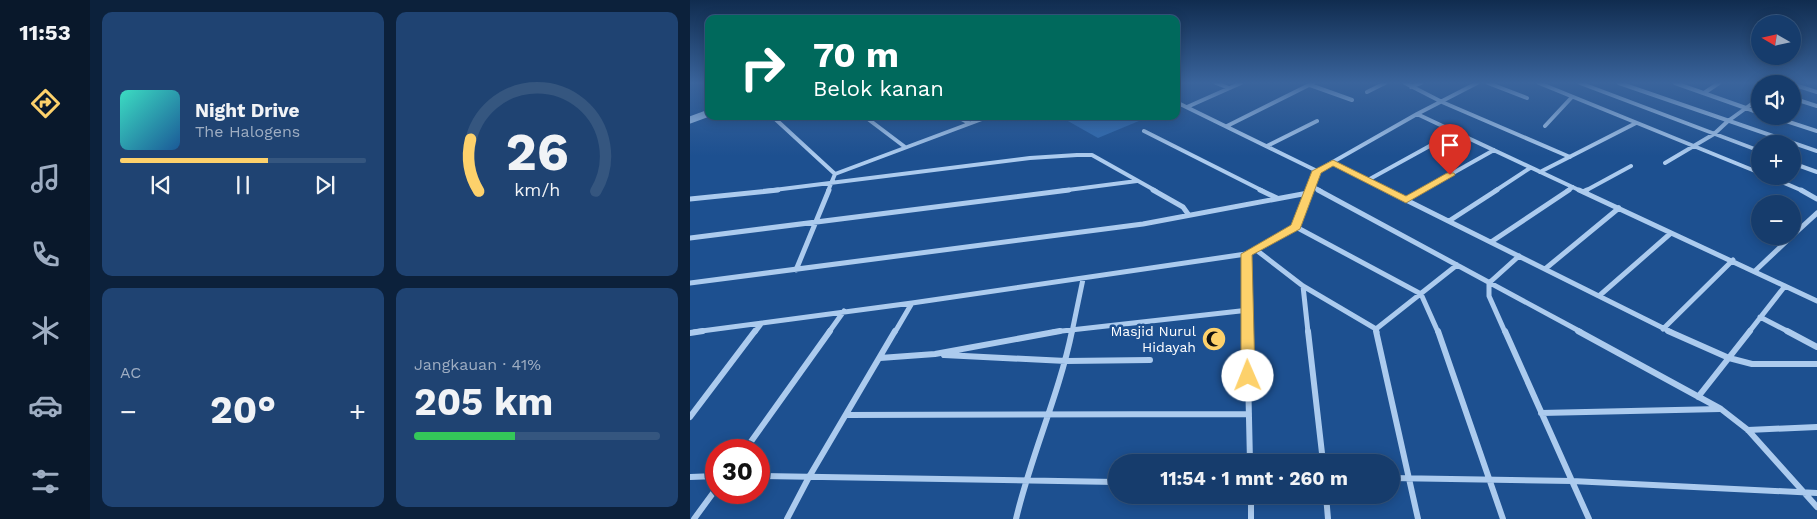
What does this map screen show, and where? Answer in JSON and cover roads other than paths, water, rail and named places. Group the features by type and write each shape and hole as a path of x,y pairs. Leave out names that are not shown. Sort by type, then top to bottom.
{"street":[{"path":"1187,107 1317,171"},
{"path":"1227,126 1265,107"},
{"path":"690,333 1083,279 1246,254 1296,227 1310,185 1317,171 1431,107"},
{"path":"1454,107 1570,156"},
{"path":"1546,126 1563,107"},
{"path":"1596,107 1751,169"},
{"path":"1644,107 1751,148"},
{"path":"1689,107 1817,151"},
{"path":"1665,163 1714,134 1745,108 1751,110"},
{"path":"1417,114 1530,168 1733,260 1817,301"},
{"path":"690,120 705,115"},
{"path":"776,120 834,174"},
{"path":"869,120 905,148"},
{"path":"963,120 969,123"},
{"path":"834,174 978,120"},
{"path":"1267,146 1317,121"},
{"path":"1540,172 1636,124"},
{"path":"1799,125 1817,131"},
{"path":"1144,132 1278,198"},
{"path":"1368,180 1455,132"},
{"path":"1406,200 1494,150"},
{"path":"690,199 831,184 1030,158 1077,155 1092,156 1115,167 1182,207 1188,214"},
{"path":"1333,163 1663,329 1729,358 1752,364 1817,364"},
{"path":"1583,192 1631,166"},
{"path":"1801,166 1817,172"},
{"path":"1449,221 1530,168"},
{"path":"796,270 834,174"},
{"path":"690,238 1137,181"},
{"path":"1310,185 1721,409 1748,430 1817,506"},
{"path":"1790,185 1817,199"},
{"path":"1491,242 1573,187"},
{"path":"690,283 1143,224 1188,214 1308,193"},
{"path":"1544,269 1619,208"},
{"path":"1801,228 1817,213"},
{"path":"1296,227 1421,294 1434,320 1503,519"},
{"path":"1599,296 1671,233"},
{"path":"1755,271 1782,245"},
{"path":"1255,249 1303,286 1376,329 1418,519"},
{"path":"1246,254 1249,310 1250,454"},
{"path":"1489,282 1520,256"},
{"path":"1663,329 1733,260"},
{"path":"1376,329 1457,265"},
{"path":"1016,519 1025,481 1066,361 1083,279"},
{"path":"1489,282 1489,296 1589,519"},
{"path":"1303,286 1322,454"},
{"path":"1698,396 1785,286"},
{"path":"787,519 809,477 912,303"},
{"path":"880,358 935,354 1072,329 1249,310"},
{"path":"753,439 844,311"},
{"path":"1760,317 1817,347"},
{"path":"690,418 761,324"},
{"path":"935,354 1066,361 1150,360"},
{"path":"1541,413 1721,409"},
{"path":"846,415 1249,414"},
{"path":"1748,430 1817,427"},
{"path":"690,477 705,476"},
{"path":"770,476 1108,482"},
{"path":"1400,478 1572,481 1817,493"},
{"path":"694,519 705,504"},
{"path":"1251,504 1251,519"},
{"path":"1327,504 1328,519"}],"place":[{"name":"Masjid Nurul Hidayah","path":"1214,339"}]}
